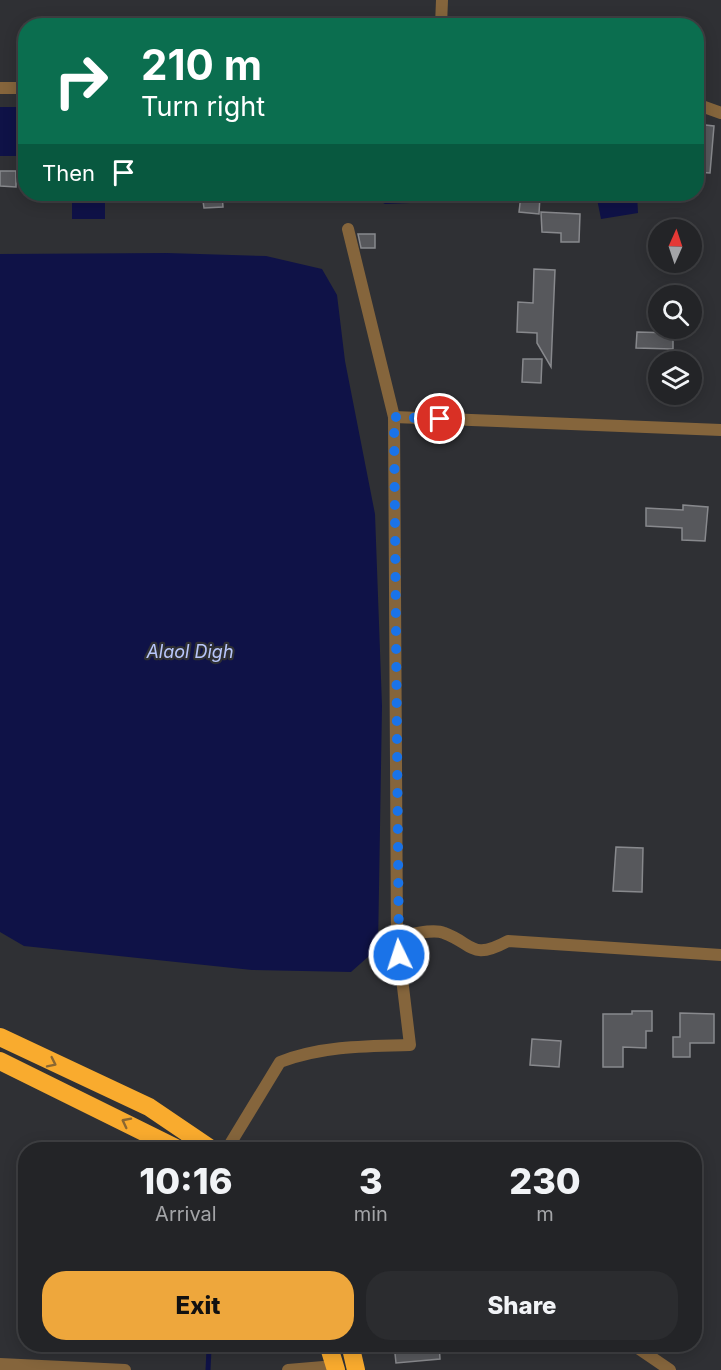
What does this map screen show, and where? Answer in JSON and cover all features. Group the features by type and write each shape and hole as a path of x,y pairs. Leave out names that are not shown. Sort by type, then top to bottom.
{"highway":[{"path":"0,1037 149,1107 201,1142"},
{"path":"0,1061 164,1142"},
{"path":"331,1352 336,1368"},
{"path":"352,1352 357,1370"}],"street":[{"path":"441,18 442,0"},
{"path":"0,88 18,88"},
{"path":"704,108 721,113"},
{"path":"231,1142 280,1062 295,1056 354,1047 410,1045 397,936 394,417 348,229"},
{"path":"394,417 721,430"},
{"path":"397,936 443,932 469,949 492,950 508,941 721,955"},
{"path":"644,1352 670,1370"},
{"path":"0,1364 125,1370"},
{"path":"288,1370 336,1368"}],"water":[{"path":"0,107 18,107 18,156 0,156"},
{"path":"72,201 105,201 105,219 72,219"},
{"path":"380,201 435,202 385,204"},
{"path":"597,201 637,201 638,213 601,219"},
{"name":"Alaol Digh","path":"167,253 266,256 322,269 337,295 345,361 375,514 382,706 378,948 351,972 252,970 24,946 0,932 0,254"}],"building":[{"path":"704,125 714,126 710,173 704,173"},
{"path":"0,171 16,171 16,187 0,186"},
{"path":"203,201 223,201 223,207 204,208"},
{"path":"520,201 540,201 539,214 519,212"},
{"path":"541,212 580,214 579,242 561,242 561,233 542,232"},
{"path":"358,234 375,234 375,248 361,248"},
{"path":"534,269 555,270 551,367 537,343 537,333 517,332 518,302 533,303"},
{"path":"637,332 648,332 648,339 673,339 673,349 636,348"},
{"path":"523,359 542,359 541,383 522,382"},
{"path":"683,505 708,507 705,541 682,540 682,528 646,526 646,508 683,510"},
{"path":"616,847 643,848 642,892 613,891"},
{"path":"632,1011 652,1011 652,1031 646,1031 646,1048 623,1047 623,1067 603,1067 603,1014 632,1014"},
{"path":"680,1013 714,1014 714,1043 690,1043 690,1057 673,1057 673,1037 680,1037"},
{"path":"532,1039 561,1041 559,1067 530,1065"},
{"path":"395,1352 440,1352 440,1359 396,1363"}],"waterway":[{"path":"208,1370 209,1352"}],"route":[{"path":"399,955 397,936 394,417 440,419"}]}
